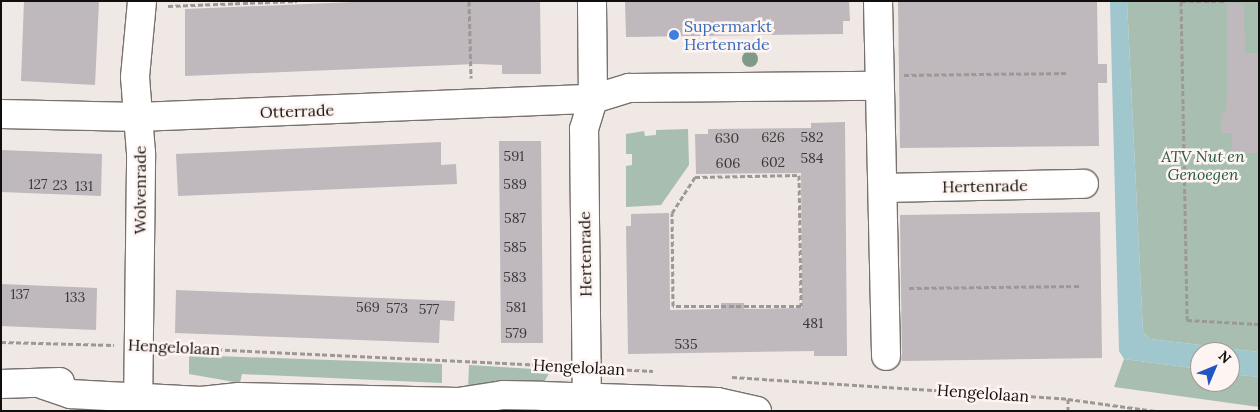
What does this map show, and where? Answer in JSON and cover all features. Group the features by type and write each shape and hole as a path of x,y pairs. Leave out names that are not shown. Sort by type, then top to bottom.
{"street":[{"name":"Hertenrade","path":"586,404 584,129 594,99 592,1"},
{"path":"878,1 879,81 885,188 886,356"},
{"name":"Wolvenrade","path":"138,396 138,117 135,77 142,4"},
{"path":"594,99 629,88 879,81"},
{"name":"Otterrade","path":"1,114 138,117 594,99"},
{"name":"Hertenrade","path":"885,188 1084,184"},
{"name":"Hengelolaan","path":"1,384 44,386 74,379 138,396 200,386 239,397 458,402 503,395 586,404 717,402 757,411"},
{"name":"Hengelolaan","path":"458,402 490,411"}],"path":[{"path":"142,4 297,1"},
{"path":"469,1 471,104"},
{"path":"1224,1 1181,1 1187,320 1259,324"},
{"path":"879,81 1069,73"},
{"path":"799,175 801,306 795,307 673,306 672,213 696,177 799,175"},
{"path":"885,288 1081,286"},
{"name":"Hengelolaan","path":"1,342 139,346 587,367 656,372"},
{"name":"Hengelolaan","path":"726,376 1068,399 1155,411"},
{"path":"1068,399 1068,411"}],"green space":[{"name":"ATV Nut en Genoegen","path":"1127,1 1259,1 1259,352 1240,350 1240,342 1190,342 1190,344 1150,339 1143,332"},
{"path":"688,129 689,165 661,205 626,207 626,166 632,165 632,154 626,154 626,134 644,131 645,136 656,135 656,130"},
{"path":"189,355 442,364 442,383 242,374 240,383 189,374"},
{"path":"1124,359 1190,368 1190,392 1240,392 1240,375 1259,377 1259,407 1114,387"},
{"path":"469,365 551,370 543,384 468,390"}],"water":[{"path":"1110,1 1127,1 1143,332 1150,339 1190,344 1190,368 1124,359 1119,351"},
{"path":"1240,350 1259,352 1259,377 1240,375"}],"building":[{"path":"24,1 99,1 95,85 21,81"},
{"path":"377,1 540,1 541,74 502,74 502,65 476,64 185,76 185,9"},
{"path":"625,1 849,1 850,21 843,21 843,34 626,37"},
{"path":"1097,1 1098,64 1107,64 1107,83 1098,83 1099,146 900,148 898,2"},
{"path":"1227,3 1244,3 1245,53 1259,53 1259,153 1232,153 1232,133 1221,133 1221,113 1226,113 1227,96"},
{"path":"845,122 847,356 814,356 814,351 628,354 626,226 631,226 631,214 669,213 670,310 721,309 721,303 744,303 744,309 802,308 801,173 696,174 695,134 708,134 708,129 811,128 811,123"},
{"path":"499,141 541,141 543,343 501,343"},
{"path":"441,142 441,165 456,164 457,184 178,196 176,154"},
{"path":"1,150 102,154 101,196 1,192"},
{"path":"1100,212 1102,358 902,361 900,215"},
{"path":"1,284 97,288 96,330 1,326"},
{"path":"176,290 455,301 454,321 440,320 439,343 175,333"}],"place":[{"name":"Supermarkt Hertenrade","path":"674,35"}]}
